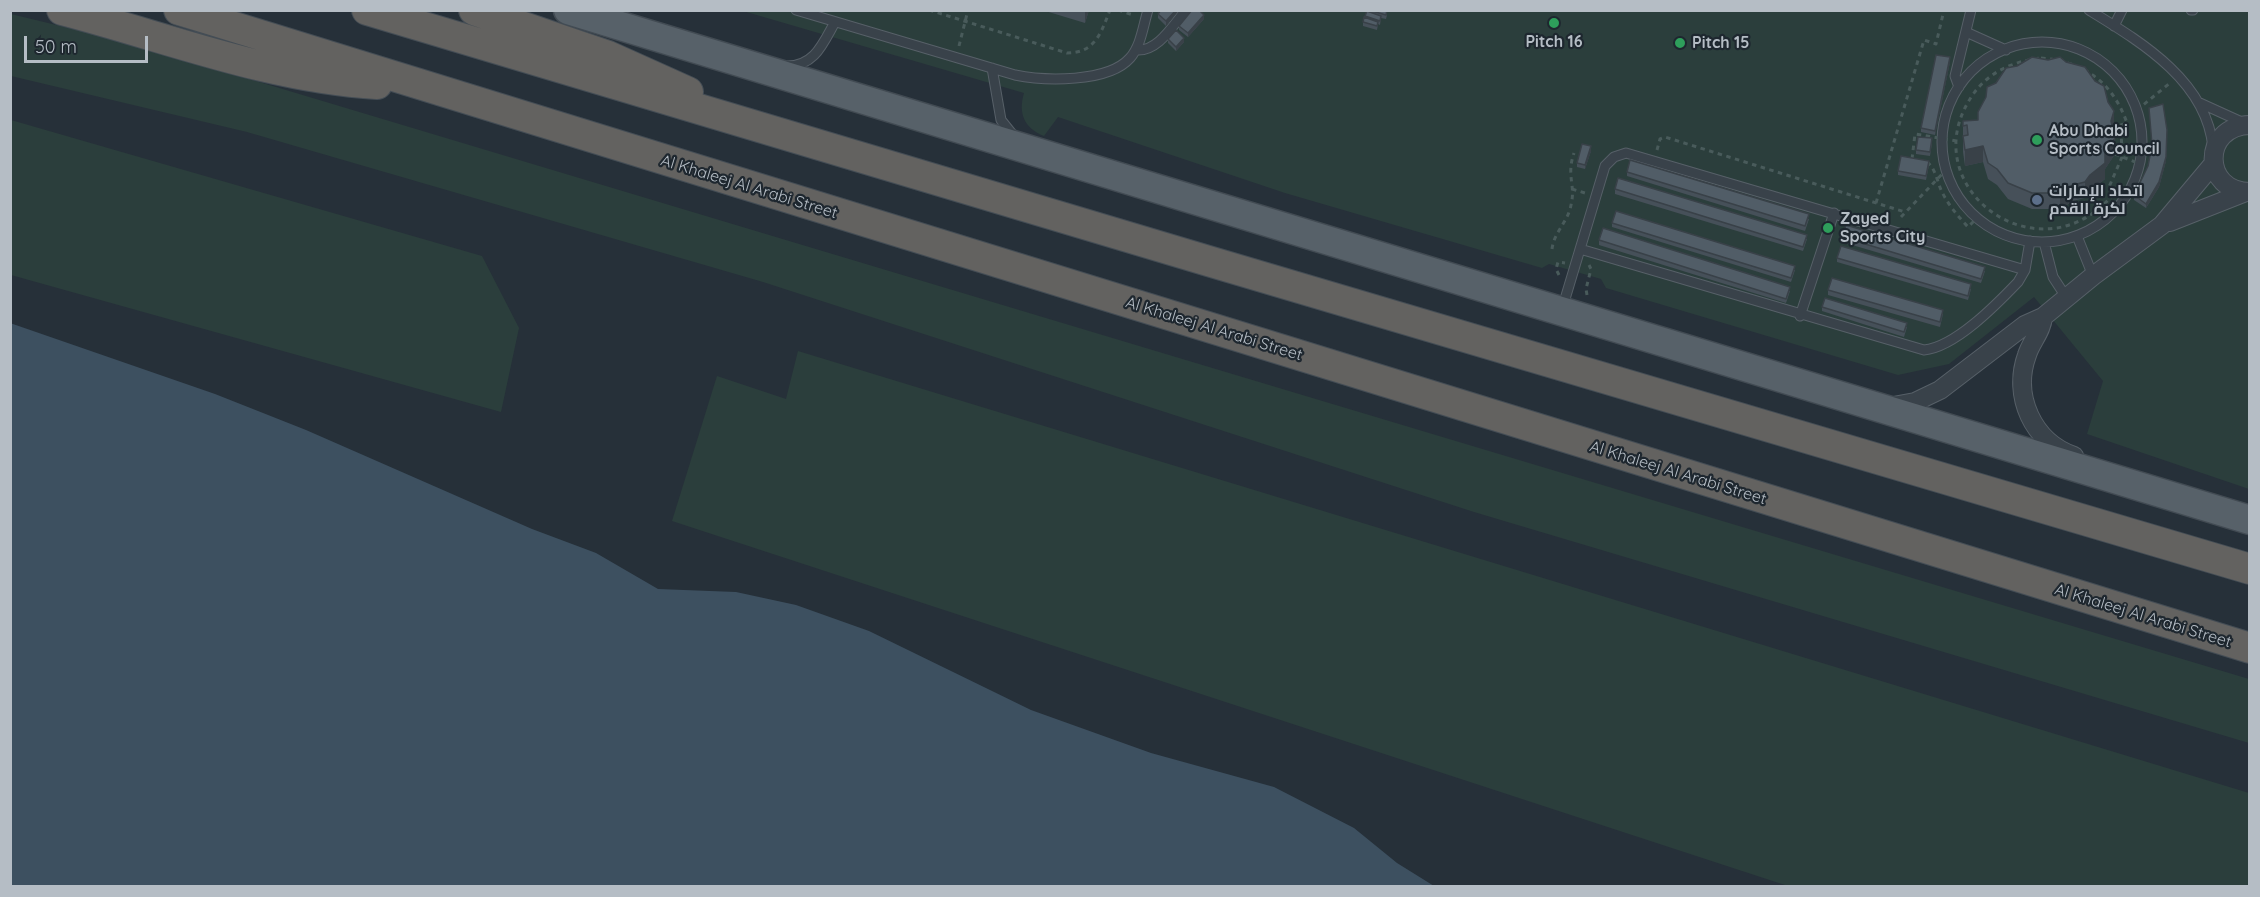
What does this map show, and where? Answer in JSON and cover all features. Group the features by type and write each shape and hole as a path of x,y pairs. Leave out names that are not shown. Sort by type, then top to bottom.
{"highway":[{"path":"62,10 271,68 326,80 424,85"},
{"name":"Al Khaleej Al Arabi Street","path":"178,10 2250,648"},
{"path":"367,10 1304,291 1838,445 2250,569"},
{"path":"474,10 649,73 692,94 734,121"}],"main road":[{"path":"568,10 634,24 715,56 2250,520"}],"street":[{"path":"2163,225 2214,158 2220,138 2234,128 2250,125"},
{"path":"2214,158 2224,183 2248,192"},
{"path":"1875,407 1902,405 1928,397 2025,326 2043,317 2093,276 2163,225 2248,192"},
{"path":"2043,317 2026,356 2022,381 2025,405 2036,428 2065,452 2127,473 2152,490"}],"lane":[{"path":"796,10 1030,78 1071,78 1121,66 1136,50 1147,15"},
{"path":"1136,50 1147,50 1156,44 1186,10"},
{"path":"1959,87 1955,76 1971,10"},
{"path":"2089,10 2156,56 2178,76 2198,102 2207,122 2214,158"},
{"path":"2114,26 2122,10"},
{"path":"715,56 748,57 782,65 796,65 815,55 835,22"},
{"path":"1966,32 2006,50"},
{"path":"2049,43 2085,52 2114,73 2124,84 2137,110 2143,137 2140,164 2133,184 2123,202 2102,222 2077,236 2044,242 2002,234 1977,218 1958,196 1946,170 1942,139 1947,112 1959,87 1984,61 2006,50 2027,44 2049,43"},
{"path":"992,68 1001,120 1007,130 1023,139 1074,154 1083,160 1089,170"},
{"path":"2198,102 2218,113 2250,125"},
{"path":"1561,312 1609,161 1626,153 2025,270"},
{"path":"1800,316 1834,213"},
{"path":"2077,236 2093,276"},
{"path":"1580,249 1909,348 1931,349 1953,339 2014,286 2025,270 2030,241"},
{"path":"2044,242 2052,277 2066,297"}],"path":[{"path":"929,10 1067,52 1077,52 1095,43 1110,10"},
{"path":"956,57 968,10"},
{"path":"1118,10 1147,15"},
{"path":"1876,203 1924,40 1936,44 1944,10"},
{"path":"2056,59 2084,68 2106,86 2115,97 2127,123 2121,125 2122,157 2109,187 2116,191 2097,211 2079,222 2059,229 2031,229 2018,226 1992,214 1973,194 1960,169 1957,141 1963,113 1969,100 1988,78 2013,64 2027,60 2056,59"},
{"path":"2137,110 2178,76"},
{"path":"1917,160 1911,158 1915,134 1957,141"},
{"path":"1653,160 1663,136 1905,212"},
{"path":"1552,249 1554,238 1572,203 1569,171 1574,153"},
{"path":"2115,154 2140,164"},
{"path":"1923,161 1932,167 1953,210 1968,227 1977,218"},
{"path":"1901,217 1946,170"}],"green space":[{"name":"Zayed Sports City","path":"743,11 2249,11 2249,489 2087,434 2103,381 2034,297 1949,364 1898,375 1606,288 1601,279 1549,264 1542,268 1285,193 1058,117 1044,136 1032,129 1024,119 1022,100 1024,93"},
{"path":"11,14 126,42 2249,679 2249,743 1474,512 763,282 247,132 11,76"},
{"path":"11,120 482,256 519,328 501,412 11,275"},
{"path":"798,351 2249,793 2249,886 1788,886 672,521 717,376 786,399"}],"water":[{"path":"10,323 215,394 306,430 532,529 596,553 658,589 736,592 796,605 869,631 1031,710 1151,753 1274,787 1354,828 1397,863 1434,886 11,886"}],"building":[{"path":"1161,10 1176,10 1166,21 1158,14"},
{"path":"1192,10 1199,10 1204,15 1188,33 1179,26"},
{"path":"1372,10 1387,10 1386,15 1372,11"},
{"path":"1367,11 1381,16 1380,21 1365,16"},
{"path":"1364,17 1378,22 1377,26 1363,22"},
{"path":"1176,30 1184,38 1176,47 1168,39"},
{"path":"1936,55 1950,57 1935,131 1921,128"},
{"name":"Abu Dhabi Sports Council","path":"2032,57 2048,60 2060,57 2066,62 2085,67 2095,81 2104,86 2108,102 2114,111 2111,121 2115,138 2105,153 2105,163 2085,182 2073,185 2060,193 2032,193 2008,183 1997,169 1988,163 1983,146 1965,150 1963,136 1968,135 1967,125 1963,126 1963,121 1978,120 1978,112 1986,97 1987,87 1996,83 2006,68 2017,66"},
{"path":"2163,104 2167,130 2166,157 2159,182 2146,204 2134,195 2148,166 2152,145 2149,108"},
{"path":"1918,137 1932,138 1930,152 1916,150"},
{"path":"1582,144 1591,146 1585,165 1577,163"},
{"path":"1901,156 1929,161 1926,176 1898,171"},
{"path":"1630,160 1809,214 1805,226 1627,172"},
{"path":"1618,178 1807,235 1803,247 1615,189"},
{"path":"1616,211 1795,266 1791,278 1612,223"},
{"path":"1846,225 1985,267 1981,279 1842,237"},
{"path":"1603,228 1790,287 1786,299 1599,240"},
{"path":"1841,246 1971,284 1968,296 1837,258"},
{"path":"1832,278 1943,310 1940,322 1828,290"},
{"path":"1825,298 1907,323 1904,332 1822,307"}],"place":[{"name":"Pitch 16","path":"1554,23"},
{"name":"Pitch 15","path":"1680,43"},
{"name":"Abu Dhabi Sports Council","path":"2037,140"},
{"name":"اتحاد الإمارات لكرة القدم","path":"2037,200"},
{"name":"Zayed Sports City","path":"1828,228"}]}
